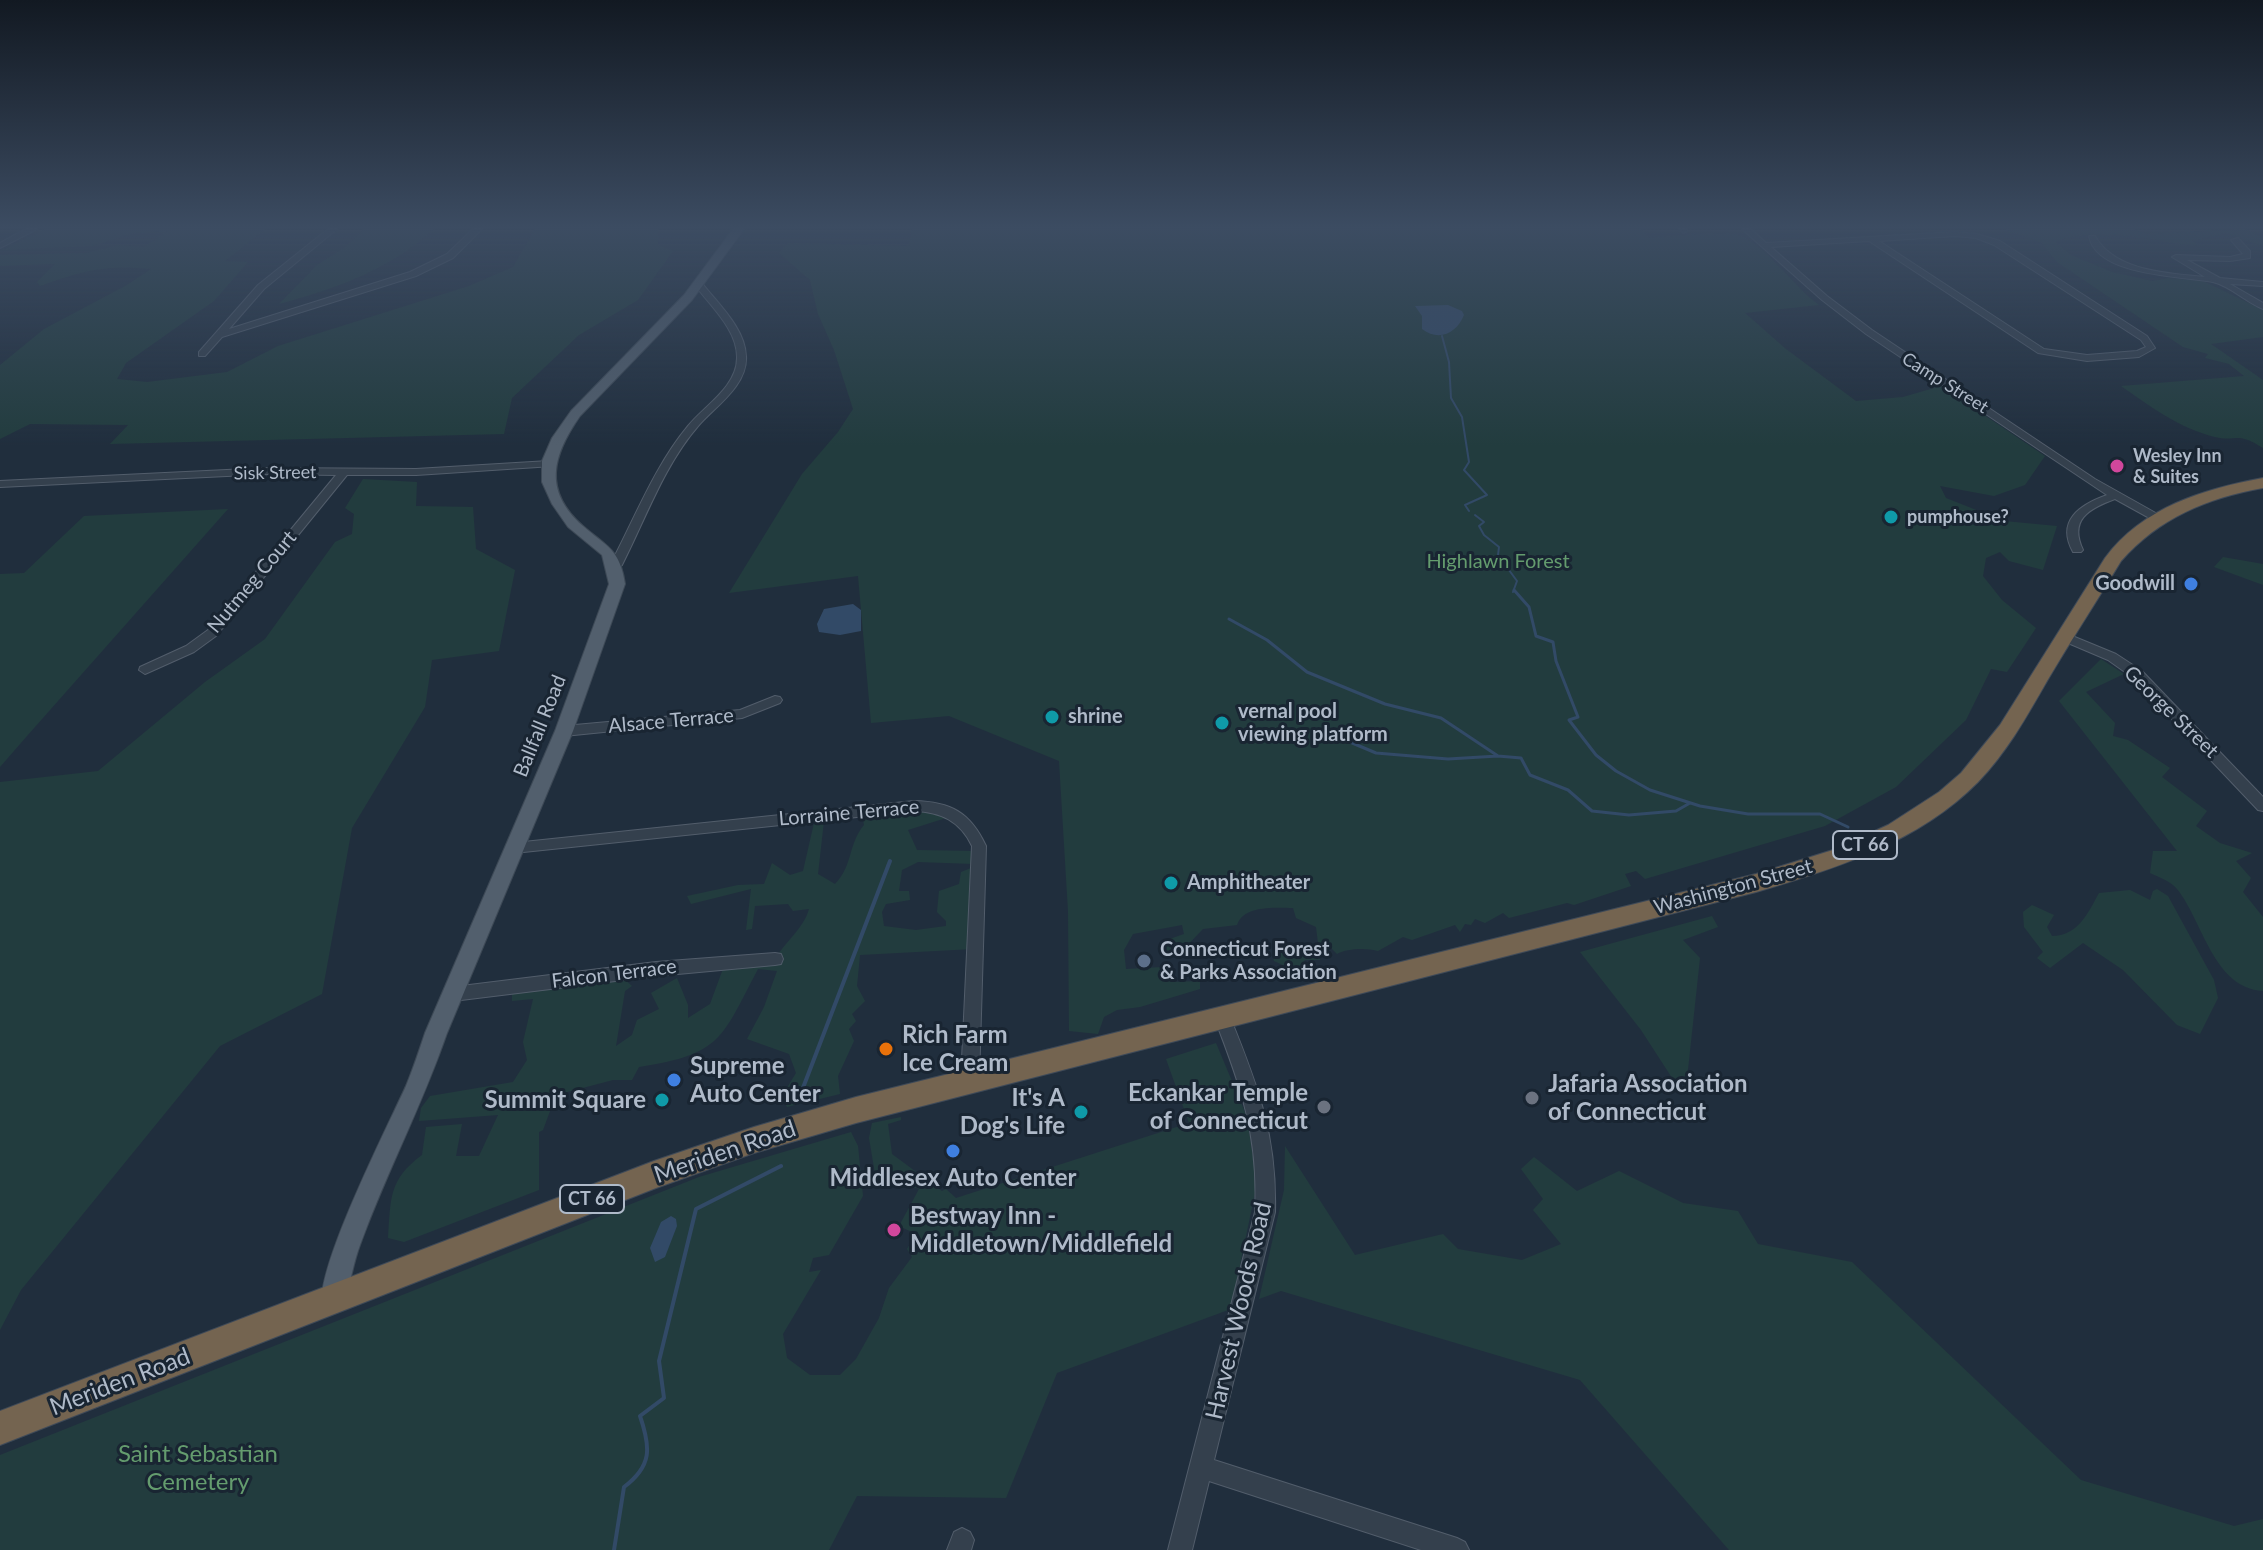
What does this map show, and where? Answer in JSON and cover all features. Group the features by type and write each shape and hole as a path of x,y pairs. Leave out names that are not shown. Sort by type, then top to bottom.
{"highway":[{"name":"Washington Street","path":"1429,965 1790,874 1879,839 1948,796 1983,763 2114,558 2133,537 2157,518 2206,497 2263,483"},
{"name":"Meriden Road","path":"0,1428 704,1157 831,1117 1429,965"}],"main road":[{"path":"616,565 603,545 574,525 560,506 548,479 549,464 564,431 597,386 685,301"},
{"name":"Ballfall Road","path":"332,1301 347,1246 419,1082 564,731 617,584 616,565"}],"street":[{"path":"202,354 248,301"},
{"path":"219,335 326,301"},
{"path":"616,565 665,464 742,366 738,341 710,301"},
{"name":"Camp Street","path":"1828,301 1883,343 2114,496 2157,518"},
{"path":"1966,301 2041,351 2087,358 2139,354 2151,348 2144,338 2087,301"},
{"name":"Sisk Street","path":"0,484 268,471 343,473 549,464"},
{"name":"Nutmeg Court","path":"145,670 175,657 212,633 343,473"},
{"path":"2077,550 2070,537 2075,519 2086,508 2114,496"},
{"name":"George Street","path":"2065,637 2098,650 2137,674 2263,806"},
{"name":"Alsace Terrace","path":"564,731 742,714 775,700"},
{"name":"Lorraine Terrace","path":"514,848 914,806 949,811 966,822 979,846 970,1081"},
{"name":"Falcon Terrace","path":"453,994 629,972 775,959"},
{"name":"Harvest Woods Road","path":"1180,1550 1265,1212 1267,1178 1260,1119 1222,1017"},
{"path":"1203,1468 1457,1550"}],"green space":[{"path":"96,301 214,301 126,363 117,379 147,382 227,372 278,346 420,301 636,301 579,335 512,398 504,434 110,444 128,425 30,424 0,439 0,365 44,329"},
{"name":"Highlawn Forest","path":"815,301 1814,301 1819,305 1745,313 1786,349 1856,401 1903,397 1941,386 2045,456 2025,485 1994,496 1940,486 1946,498 2004,521 2057,526 2043,570 2009,561 2000,552 1986,558 1983,576 2002,600 2036,628 2007,672 1991,669 1966,720 1896,787 1825,826 1645,879 1636,871 1625,874 1631,886 1574,905 1567,903 1509,918 1503,913 1485,923 1475,919 1471,925 1465,924 1460,932 1455,925 1412,940 1403,937 1378,951 1358,949 1337,954 1328,945 1323,945 1320,960 1305,960 1298,968 1289,968 1274,961 1272,954 1278,948 1318,943 1316,927 1296,918 1293,908 1261,909 1246,914 1237,925 1203,929 1180,953 1166,951 1161,942 1184,934 1182,925 1133,934 1124,950 1126,969 1163,967 1171,982 1200,981 1200,989 1140,1007 1117,1010 1104,1017 1098,1034 1069,1031 1068,911 1059,761 949,716 871,723 858,576 729,593 802,474 853,409 834,350"},
{"path":"2115,301 2245,301 2263,310 2263,337 2211,344 2263,380 2263,448 2242,438 2215,437 2189,428 2121,386 2244,376 2229,364 2205,358 2208,354 2183,347"},
{"path":"363,479 417,482 416,506 473,507 476,549 515,570 499,651 432,660 425,707 352,828 322,994 220,1046 21,1290 0,1330 0,782 98,771 205,682 265,639 335,542 352,534 354,514 345,508"},
{"path":"228,509 0,767 0,574 24,573 84,516"},
{"path":"2223,557 2263,564 2263,585 2214,567"},
{"path":"2101,659 2124,674 2086,692 2115,723 2113,736 2128,740 2170,768 2162,777 2207,811 2196,826 2220,843 2252,853 2236,861 2251,878 2243,892 2263,917 2263,991 2246,987 2232,978 2211,951 2177,889 2150,873 2153,851 2177,851 2059,701"},
{"path":"920,810 940,812 946,818 908,830 917,850 974,851 974,864 918,862 902,870 899,891 909,891 910,900 886,904 882,912 884,926 916,930 946,926 946,921 937,912 939,891 959,884 961,872 976,866 973,949 860,955 857,986 865,1001 852,1014 856,1021 849,1029 854,1041 838,1076 840,1094 787,1107 782,1096 796,1073 789,1054 747,1039 764,1007 777,971 758,969 726,1027 703,1049 666,1062 639,1067 632,1080 613,1080 556,1095 543,1130 539,1132 539,1190 404,1242 388,1238 393,1191 403,1173 422,1155 426,1127 462,1124 456,1156 479,1156 498,1115 419,1121 421,1108 430,1096 513,1082 527,1060 523,1042 533,999 512,1001 512,991 621,976 632,986 625,991 616,1046 632,1035 637,1020 659,1009 651,993 677,978 688,1005 688,1018 710,1004 724,966 775,959 809,909 793,911 788,904 755,906 752,929 746,930 751,889 691,904 687,896 738,885 764,884 772,863 790,875 803,871 814,823 824,821 818,874 835,884 845,870 855,840 864,825 862,814"},
{"path":"2157,889 2168,896 2214,980 2218,998 2200,1034 2177,1025 2123,970 2083,943 2050,968 2037,958 2043,952 2024,927 2023,912 2032,905 2054,915 2047,927 2052,936 2061,935 2081,922 2099,893 2130,890 2150,900"},
{"path":"1712,916 1718,927 1683,940 1700,958 1687,1079 1700,1082 1699,1086 1676,1084 1641,1030 1580,952"},
{"name":"Saint Sebastian Cemetery","path":"1216,1043 1247,1117 1257,1183 1231,1309 1057,1373 1006,1498 857,1496 829,1550 0,1550 0,1455 699,1177 851,1132 858,1146 863,1196 829,1255 813,1258 809,1272 821,1270 783,1334 787,1358 810,1375 840,1375 856,1359 879,1318 889,1288 912,1257 907,1249 916,1234 899,1226 919,1189 875,1174 869,1138 872,1123 901,1117 901,1120 888,1124 892,1154 956,1198 1189,1123 1166,1059"},
{"path":"1285,1146 1355,1255 1443,1234 1458,1249 1522,1260 1561,1244 1533,1210 1543,1199 1521,1169 1534,1157 1577,1191 1619,1171 1683,1203 1738,1211 1758,1244 1852,1262 2081,1480 2234,1526 2263,1519 2263,1550 1729,1550 1580,1380 1281,1291 1259,1299 1284,1190"}],"water":[{"path":"1448,305 1464,315 1457,327 1441,335 1422,329 1422,316 1415,306"},
{"path":"853,604 861,610 861,631 840,635 819,632 817,624 824,609"},
{"path":"671,1216 676,1219 677,1226 665,1257 655,1262 650,1248 661,1222"}],"waterway":[{"path":"1442,336 1449,362 1451,398 1462,417 1469,462 1464,470 1487,495 1465,505 1469,511"},
{"path":"1475,515 1484,522 1479,526 1484,535 1499,547 1498,555 1517,581 1513,592"},
{"path":"1514,590 1529,607 1536,636 1553,642 1556,661 1578,717 1569,720 1596,755 1616,771 1650,790 1700,806 1748,814 1820,814 1848,827"},
{"path":"1229,619 1267,640 1307,672 1385,704 1441,718 1498,756"},
{"path":"1319,729 1376,753 1448,759 1498,756"},
{"path":"1498,756 1521,758 1530,775 1568,790 1592,811 1629,815 1676,811 1690,803"},
{"path":"801,1093 890,861"},
{"path":"614,1550 624,1487 640,1472 647,1456 640,1416 664,1398 659,1361 696,1209 781,1166"}],"place":[{"name":"Wesley Inn & Suites","path":"2117,466"},
{"name":"pumphouse?","path":"1891,517"},
{"name":"Goodwill","path":"2191,584"},
{"name":"shrine","path":"1052,717"},
{"name":"vernal pool viewing platform","path":"1222,723"},
{"name":"Amphitheater","path":"1171,883"},
{"name":"Connecticut Forest & Parks Association","path":"1144,961"},
{"name":"Rich Farm Ice Cream","path":"886,1049"},
{"name":"Supreme Auto Center","path":"674,1080"},
{"name":"Jafaria Association of Connecticut","path":"1532,1098"},
{"name":"Summit Square","path":"662,1100"},
{"name":"Eckankar Temple of Connecticut","path":"1324,1107"},
{"name":"It's A Dog's Life","path":"1081,1112"},
{"name":"Middlesex Auto Center","path":"953,1151"},
{"name":"Bestway Inn - Middletown/Middlefield","path":"894,1230"}]}
